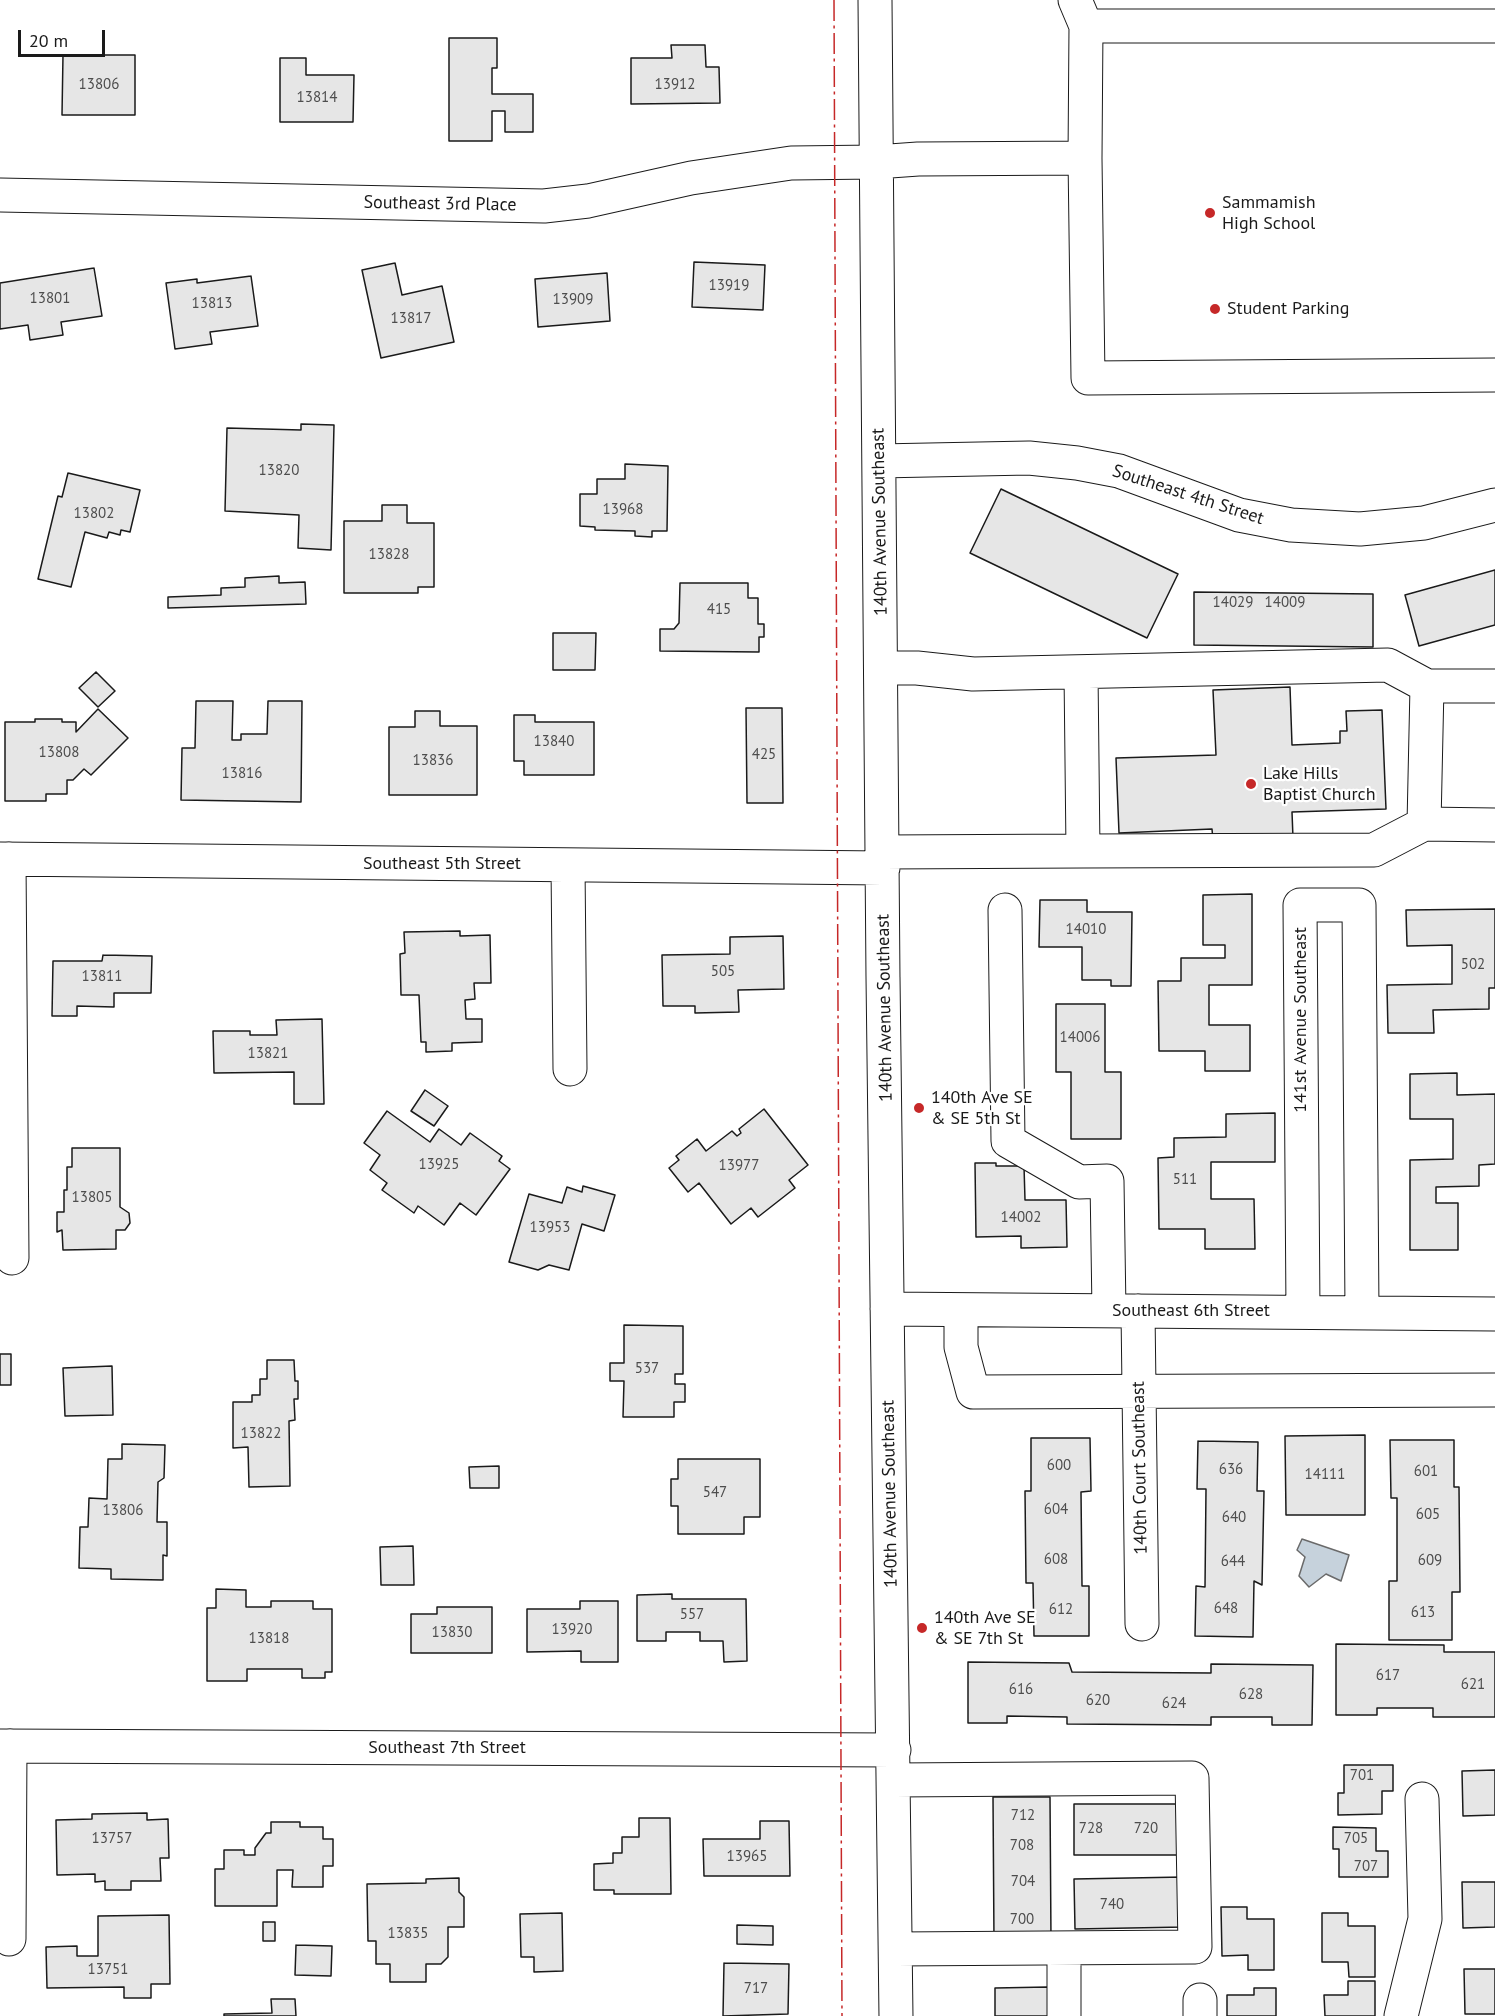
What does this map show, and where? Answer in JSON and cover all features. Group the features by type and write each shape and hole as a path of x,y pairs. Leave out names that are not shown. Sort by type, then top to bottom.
{"street":[{"name":"140th Avenue Southeast","path":"875,0 896,2016"},
{"path":"1495,26 1081,13 1088,378 1495,375"},
{"name":"Southeast 3rd Place","path":"0,195 544,206 588,201 691,178 791,163 918,159 1085,158"},
{"name":"Southeast 4th Street","path":"879,461 1029,458 1077,463 1119,471 1239,515 1291,525 1360,529 1424,524 1495,505"},
{"path":"881,668 917,668 973,674 1389,665 1427,686 1495,686"},
{"path":"1081,672 1083,851"},
{"path":"1427,686 1424,824 1495,825"},
{"name":"Southeast 5th Street","path":"4,859 568,865 883,860 1083,851 1374,850 1424,824"},
{"path":"4,859 12,1258"},
{"path":"568,865 570,1069"},
{"name":"141st Avenue Southeast","path":"1303,1312 1300,905 1359,905 1362,1312"},
{"name":"140th Court Southeast","path":"1005,910 1008,1141 1079,1182 1107,1181 1123,1311 1140,1391 1142,1624"},
{"name":"Southeast 6th Street","path":"887,1309 1495,1314"},
{"path":"961,1310 961,1347 973,1392 1495,1390"},
{"path":"5,1746 9,1939"},
{"name":"Southeast 7th Street","path":"5,1746 894,1765 1192,1778 1195,1947 1064,1948"},
{"path":"1401,2016 1425,1919 1422,1799"},
{"path":"896,1949 1064,1948 1064,2016"}],"shaded area":[{"path":"1302,1539 1349,1555 1341,1581 1326,1574 1309,1587 1299,1576 1305,1557 1297,1550"}],"building":[{"path":"449,38 497,38 497,68 492,68 492,94 533,94 533,132 505,132 505,111 492,111 492,141 449,141"},
{"path":"671,45 705,45 706,67 719,67 720,103 631,104 631,58 672,58"},
{"path":"63,55 135,55 135,115 62,115"},
{"path":"280,58 306,58 306,75 354,75 353,122 280,122"},
{"path":"694,262 765,265 763,310 692,307"},
{"path":"395,263 402,295 442,286 454,342 381,358 362,270"},
{"path":"94,268 102,316 61,322 63,335 30,340 28,325 0,329 0,283"},
{"path":"607,273 610,321 538,327 535,279"},
{"path":"251,276 258,326 210,332 212,344 175,349 166,283 197,279 197,283"},
{"path":"301,424 334,425 331,550 298,548 299,515 225,511 227,428 301,430"},
{"path":"625,464 668,466 667,531 652,531 652,537 635,536 635,531 595,530 595,527 580,526 580,494 597,494 597,479 625,479"},
{"path":"68,473 140,490 130,532 121,530 120,535 109,532 107,538 85,532 71,587 38,579 58,496 62,497"},
{"path":"1001,489 1178,574 1147,638 970,553"},
{"path":"382,505 407,505 407,523 434,523 434,587 418,587 418,593 344,593 344,521 382,521"},
{"path":"1495,570 1495,625 1419,646 1405,595"},
{"path":"279,576 279,583 305,582 306,604 168,608 168,597 221,595 221,588 245,587 245,578"},
{"path":"680,583 748,583 748,598 758,598 758,624 764,624 764,637 759,637 759,652 660,651 660,629 674,629 679,623"},
{"path":"1194,592 1373,594 1373,647 1194,645"},
{"path":"553,633 596,633 595,670 553,670"},
{"path":"96,672 115,691 98,707 79,688"},
{"name":"Lake Hills Baptist Church","path":"1290,687 1292,745 1340,743 1340,731 1347,731 1346,711 1382,710 1386,809 1292,812 1293,838 1213,841 1212,829 1119,833 1116,758 1216,755 1213,690"},
{"path":"196,701 233,701 232,740 241,740 241,734 267,734 268,701 302,701 301,802 181,800 182,748 195,748"},
{"path":"746,708 782,708 783,803 747,803"},
{"path":"98,709 128,738 91,775 84,769 73,780 67,780 67,794 46,794 46,801 5,801 5,722 62,719 62,722 76,722 76,732"},
{"path":"415,711 440,711 440,726 477,726 477,795 389,795 389,727 415,727"},
{"path":"514,715 535,715 535,722 594,722 594,775 524,775 524,761 514,761"},
{"path":"1252,894 1252,985 1209,985 1209,1025 1250,1025 1250,1071 1205,1071 1205,1051 1159,1051 1158,981 1181,981 1181,958 1225,958 1225,945 1203,945 1203,895"},
{"path":"1040,900 1087,900 1087,912 1132,912 1131,986 1111,986 1111,980 1082,980 1082,947 1039,947"},
{"path":"1495,909 1495,988 1489,988 1489,1009 1433,1010 1434,1033 1388,1033 1387,985 1452,984 1452,945 1407,946 1406,910"},
{"path":"460,931 460,936 490,935 491,983 474,983 475,999 465,1000 466,1019 482,1019 482,1042 452,1043 452,1051 426,1052 426,1042 421,1042 419,995 401,995 400,954 405,953 404,932"},
{"path":"783,936 784,989 738,990 739,1012 695,1013 695,1006 663,1006 662,955 730,954 730,937"},
{"path":"103,955 152,956 151,993 114,993 114,1007 77,1006 77,1016 52,1016 53,961 102,961"},
{"path":"1056,1004 1105,1004 1105,1072 1121,1072 1121,1139 1071,1139 1071,1072 1056,1072"},
{"path":"322,1019 324,1104 294,1104 294,1072 214,1073 213,1031 250,1031 250,1035 277,1035 276,1020"},
{"path":"1457,1073 1457,1095 1495,1094 1495,1164 1479,1165 1479,1186 1436,1187 1436,1203 1458,1203 1458,1250 1410,1250 1410,1160 1453,1159 1453,1119 1410,1119 1410,1074"},
{"path":"425,1090 448,1106 434,1126 411,1111"},
{"path":"764,1109 808,1165 789,1180 795,1188 758,1217 751,1208 731,1224 699,1183 688,1192 669,1168 679,1160 676,1156 697,1139 706,1151 732,1131 737,1136 741,1133 739,1129"},
{"path":"387,1111 430,1142 439,1129 461,1145 470,1133 502,1156 499,1161 510,1169 476,1215 460,1203 444,1225 418,1206 414,1213 382,1190 387,1183 370,1170 380,1155 364,1143"},
{"path":"1275,1113 1275,1162 1211,1162 1211,1199 1254,1199 1255,1249 1205,1249 1205,1229 1159,1229 1158,1158 1174,1157 1174,1138 1226,1137 1226,1114"},
{"path":"72,1148 120,1148 120,1207 129,1213 130,1223 125,1230 116,1230 116,1249 63,1250 62,1230 57,1232 57,1212 64,1212 64,1190 67,1190 67,1167 72,1167"},
{"path":"975,1163 1024,1166 1025,1200 1066,1200 1067,1247 1021,1248 1021,1236 976,1237"},
{"path":"583,1186 615,1195 604,1231 582,1224 569,1270 549,1265 538,1270 509,1262 529,1194 562,1203 567,1187 582,1192"},
{"path":"624,1325 683,1326 683,1374 675,1374 675,1384 685,1384 685,1402 674,1402 674,1417 623,1417 624,1381 610,1381 610,1363 624,1363"},
{"path":"0,1354 11,1354 11,1385 0,1385"},
{"path":"267,1360 294,1360 295,1381 298,1381 298,1399 294,1399 295,1420 289,1421 290,1486 249,1487 248,1447 233,1448 233,1402 252,1402 252,1395 260,1395 260,1379 267,1379"},
{"path":"112,1366 113,1415 65,1416 63,1368"},
{"path":"1365,1435 1365,1515 1286,1515 1285,1436"},
{"path":"1031,1438 1090,1438 1091,1491 1081,1492 1082,1586 1089,1586 1089,1636 1034,1636 1033,1583 1026,1583 1025,1491 1031,1491"},
{"path":"1390,1440 1454,1440 1454,1487 1459,1487 1460,1592 1452,1592 1452,1640 1389,1640 1389,1581 1397,1581 1397,1498 1391,1498"},
{"path":"1198,1441 1258,1442 1257,1491 1264,1491 1262,1585 1254,1581 1253,1637 1195,1636 1196,1586 1205,1587 1206,1489 1197,1489"},
{"path":"122,1444 165,1445 164,1478 158,1482 157,1522 167,1522 167,1556 163,1555 163,1580 111,1579 111,1569 79,1568 80,1527 88,1527 89,1498 107,1499 108,1459 122,1459"},
{"path":"678,1459 760,1459 760,1517 744,1517 744,1534 678,1534 678,1506 671,1506 671,1479 678,1479"},
{"path":"499,1466 499,1488 470,1488 469,1467"},
{"path":"413,1546 414,1585 381,1585 380,1547"},
{"path":"216,1589 246,1590 246,1607 271,1607 271,1601 313,1601 313,1609 332,1609 332,1672 325,1672 325,1678 302,1678 302,1669 247,1669 247,1681 207,1681 207,1608 216,1608"},
{"path":"672,1594 672,1599 746,1599 747,1661 724,1662 723,1641 700,1641 700,1632 666,1632 666,1641 637,1641 637,1595"},
{"path":"580,1601 618,1601 618,1662 581,1662 581,1651 527,1652 527,1609 580,1609"},
{"path":"437,1607 492,1607 492,1653 411,1653 411,1614 437,1614"},
{"path":"1336,1644 1444,1645 1444,1652 1495,1652 1495,1717 1433,1717 1433,1708 1377,1708 1377,1715 1336,1715"},
{"path":"968,1662 1069,1663 1072,1672 1211,1673 1211,1664 1313,1665 1312,1725 1272,1725 1272,1717 1211,1717 1211,1725 1067,1724 1067,1717 1007,1716 1007,1723 968,1723"},
{"path":"1344,1765 1393,1765 1393,1791 1382,1791 1382,1814 1338,1815 1338,1793 1344,1793"},
{"path":"1495,1770 1495,1815 1463,1816 1462,1771"},
{"path":"993,1797 1050,1797 1051,1941 994,1942"},
{"path":"1074,1804 1182,1804 1183,1855 1074,1855"},
{"path":"147,1813 147,1820 168,1819 169,1858 160,1858 161,1881 131,1881 131,1890 105,1890 105,1881 95,1882 95,1874 57,1875 56,1820 92,1819 92,1814"},
{"path":"639,1818 670,1818 671,1894 614,1894 614,1890 594,1890 594,1864 613,1863 613,1853 622,1853 622,1837 639,1837"},
{"path":"760,1821 789,1821 790,1876 704,1876 703,1839 760,1839"},
{"path":"271,1822 300,1822 300,1827 323,1827 323,1839 333,1839 333,1866 323,1866 323,1887 292,1887 293,1870 277,1870 277,1906 215,1906 215,1869 224,1869 224,1850 244,1850 244,1855 255,1855 255,1848 266,1833 271,1833"},
{"path":"1333,1827 1376,1828 1376,1851 1388,1851 1388,1877 1339,1877 1339,1849 1333,1849"},
{"path":"1184,1877 1185,1927 1075,1929 1074,1879"},
{"path":"459,1878 459,1892 464,1897 464,1927 448,1927 448,1957 441,1964 426,1964 426,1982 390,1982 390,1964 376,1964 376,1941 368,1941 367,1884 426,1883 426,1879"},
{"path":"1462,1882 1495,1882 1495,1927 1463,1928"},
{"path":"1221,1907 1247,1907 1247,1919 1274,1919 1274,1970 1248,1970 1248,1955 1222,1956"},
{"path":"562,1913 563,1971 534,1972 534,1957 521,1957 520,1914"},
{"path":"1322,1913 1348,1913 1348,1926 1375,1926 1375,1977 1349,1977 1348,1962 1322,1962"},
{"path":"169,1915 170,1984 151,1984 151,1998 124,1998 124,1987 47,1988 46,1947 77,1946 77,1956 98,1956 98,1916"},
{"path":"263,1922 275,1922 275,1941 263,1941"},
{"path":"737,1925 773,1926 773,1945 737,1944"},
{"path":"296,1945 332,1946 331,1976 295,1975"},
{"path":"724,1963 789,1964 788,2014 723,2016"},
{"path":"1464,1969 1495,1969 1495,2014 1465,2014"},
{"path":"1348,1981 1375,1981 1375,2016 1325,2016 1324,1995 1348,1995"},
{"path":"1048,1987 1048,2016 995,2016 995,1988"},
{"path":"1254,1988 1276,1988 1276,2016 1227,2016 1227,1995 1254,1995"},
{"path":"271,1999 295,1999 296,2016 224,2016 224,2014 272,2013"}],"power":[{"path":"834,0 842,2016"}],"place":[{"name":"Sammamish High School","path":"1210,213"},
{"name":"Student Parking","path":"1215,309"},
{"name":"Lake Hills Baptist Church","path":"1251,784"},
{"name":"140th Ave SE & SE 5th St","path":"919,1108"},
{"name":"140th Ave SE & SE 7th St","path":"922,1628"}]}
